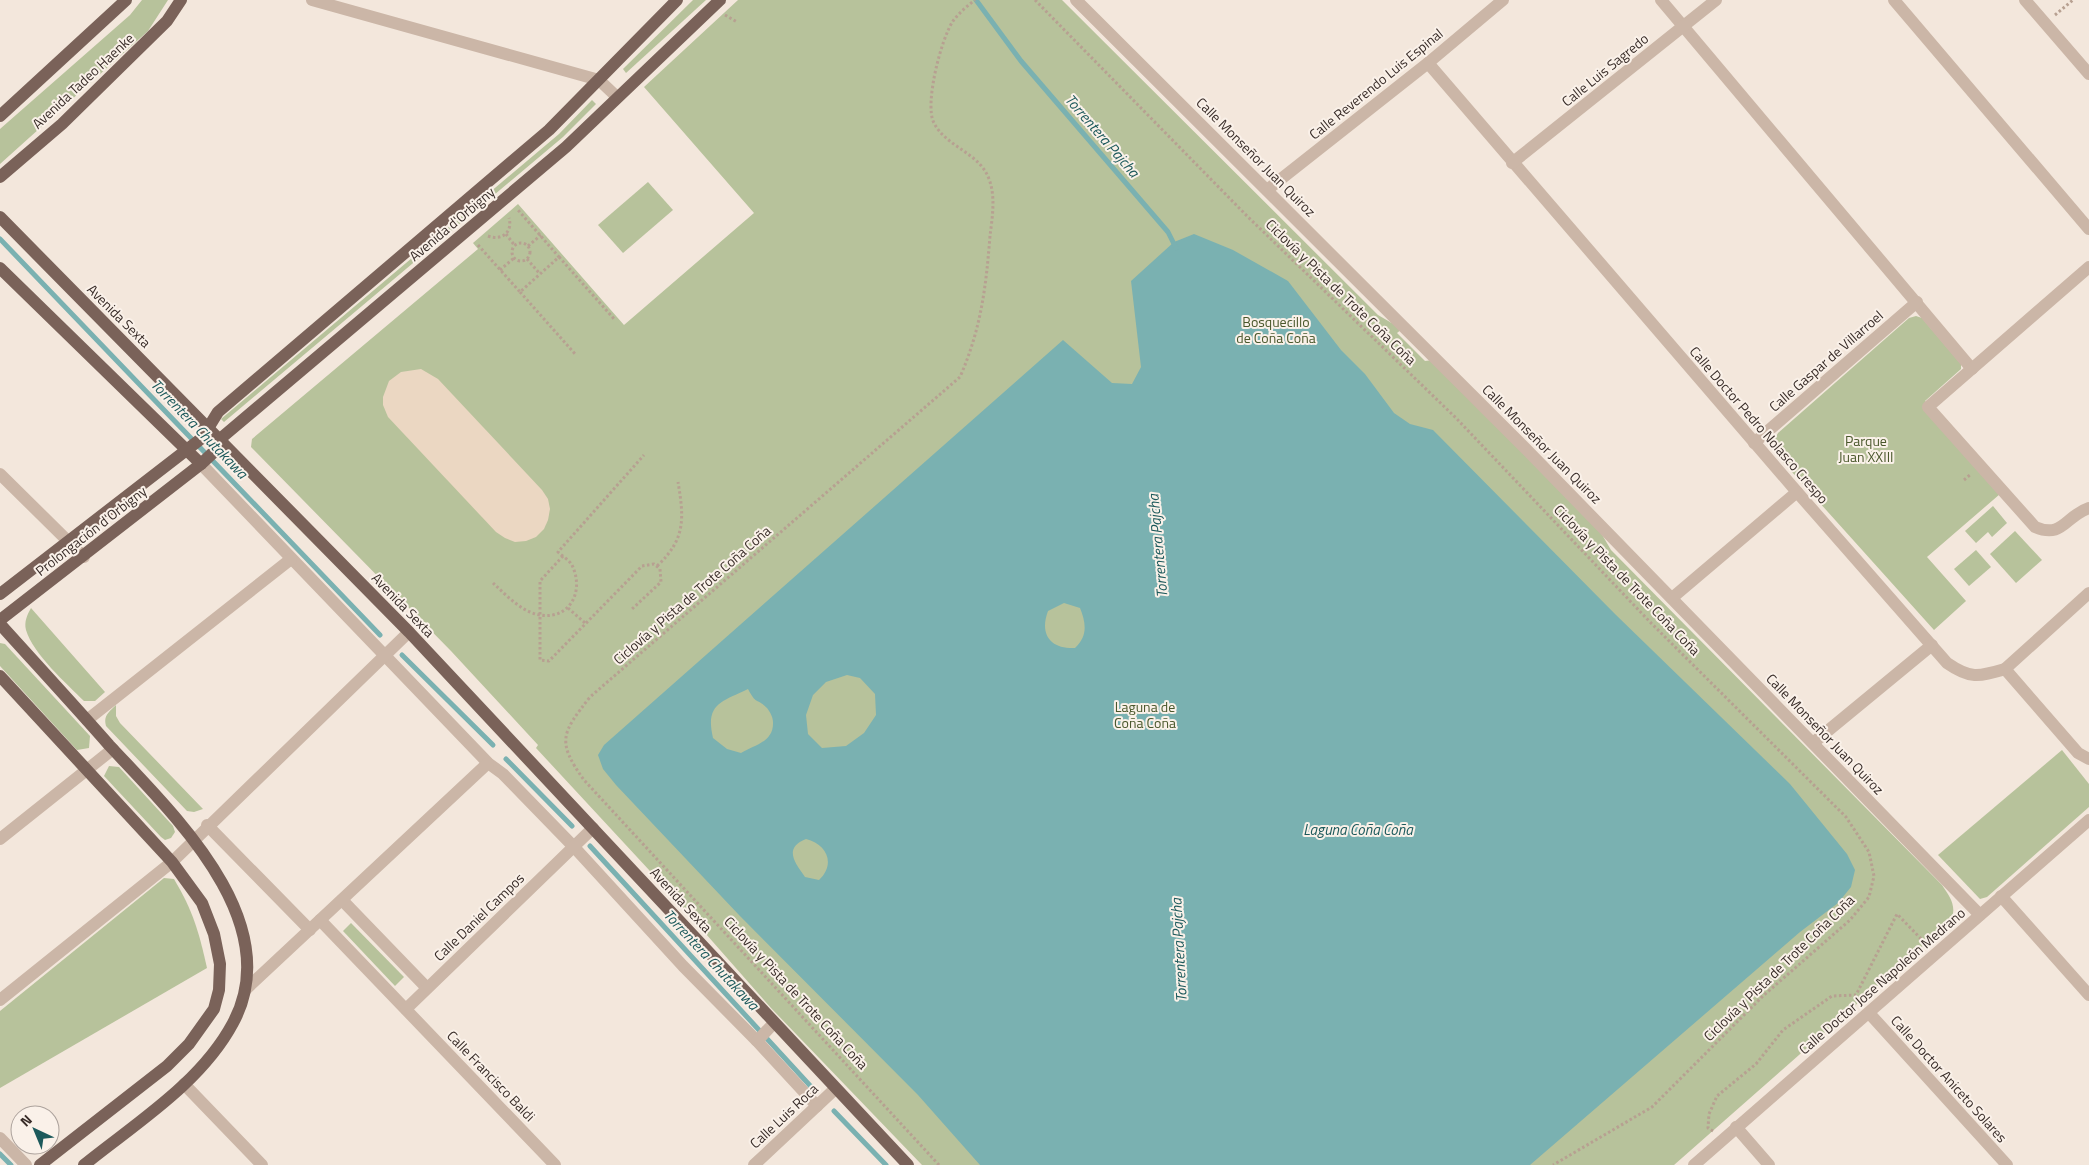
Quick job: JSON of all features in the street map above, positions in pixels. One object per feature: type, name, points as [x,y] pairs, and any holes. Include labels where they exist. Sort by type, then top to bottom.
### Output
[{"type":"main road","name":"Avenida Tadeo Haenke","points":[[0,116],[126,0]]},
{"type":"main road","name":"Avenida Tadeo Haenke","points":[[0,177],[62,124],[168,21],[181,0]]},
{"type":"main road","name":"Avenida d'Orbigny","points":[[187,449],[204,432],[218,412],[548,130],[677,0]]},
{"type":"main road","name":"Avenida d'Orbigny","points":[[201,464],[218,445],[566,148],[720,0]]},
{"type":"main road","name":"Avenida Sexta","points":[[0,216],[204,432],[409,632],[510,742],[583,838],[764,1034],[835,1088],[908,1165]]},
{"type":"main road","name":"Avenida Sexta","points":[[0,268],[201,464]]},
{"type":"main road","name":"Prolongación d'Orbigny","points":[[0,594],[187,449]]},
{"type":"main road","name":"Prolongación d'Orbigny","points":[[0,620],[84,557],[201,464]]},
{"type":"main road","points":[[0,624],[194,839],[229,896],[245,941],[245,990],[234,1022],[211,1055],[184,1084],[84,1165]]},
{"type":"main road","points":[[0,676],[172,862],[202,903],[214,934],[220,964],[219,990],[214,1009],[189,1044],[167,1066],[40,1165]]},
{"type":"street","points":[[312,0],[599,80],[617,97]]},
{"type":"street","name":"Calle Monseñor Juan Quiroz","points":[[1078,0],[1672,598],[1980,915]]},
{"type":"street","name":"Calle Reverendo Luis Espinal","points":[[1267,190],[1428,64],[1503,0]]},
{"type":"street","points":[[1661,0],[1972,369]]},
{"type":"street","name":"Calle Luis Sagredo","points":[[1512,163],[1716,0]]},
{"type":"street","points":[[1894,0],[2089,229]]},
{"type":"street","points":[[2025,0],[2089,74]]},
{"type":"street","name":"Calle Doctor Pedro Nolasco Crespo","points":[[1428,64],[1754,443],[1948,663],[1963,674],[1985,675],[2004,669]]},
{"type":"street","points":[[2089,267],[1928,407],[2035,527],[2045,531],[2055,531],[2080,511],[2089,508]]},
{"type":"street","name":"Calle Gaspar de Villarroel","points":[[1754,443],[1917,302]]},
{"type":"street","name":"Avenida Sexta","points":[[201,464],[291,559],[390,650],[488,763],[583,838],[683,966],[764,1034],[817,1106]]},
{"type":"street","points":[[0,474],[84,557]]},
{"type":"street","points":[[1672,598],[1797,492]]},
{"type":"street","points":[[87,720],[291,559]]},
{"type":"street","points":[[2089,593],[2004,669],[2078,753],[2089,759]]},
{"type":"street","points":[[0,1000],[172,862],[207,825],[409,632]]},
{"type":"street","points":[[1813,743],[1932,645]]},
{"type":"street","points":[[0,839],[113,749]]},
{"type":"street","points":[[245,990],[488,763]]},
{"type":"street","name":"Calle Doctor Jose Napoleón Medrano","points":[[1694,1165],[2089,820]]},
{"type":"street","points":[[207,825],[310,930]]},
{"type":"street","name":"Calle Daniel Campos","points":[[406,1009],[583,838]]},
{"type":"street","points":[[2001,896],[2089,995]]},
{"type":"street","points":[[342,900],[427,988]]},
{"type":"street","name":"Calle Francisco Baldi","points":[[320,920],[555,1165]]},
{"type":"street","name":"Calle Doctor Aniceto Solares","points":[[1869,1013],[2008,1165]]},
{"type":"street","points":[[184,1084],[262,1165]]},
{"type":"street","name":"Calle Luis Roca","points":[[754,1165],[835,1088]]},
{"type":"street","points":[[1736,1128],[1769,1165]]},
{"type":"street","points":[[0,1138],[26,1165]]},
{"type":"path","name":"Ciclovía y Pista de Trote Coña Coña","points":[[939,1165],[584,780],[569,758],[564,736],[573,719],[590,698],[960,376],[970,354],[985,299],[993,209],[990,180],[980,164],[934,124],[930,110],[941,45],[954,21],[975,0]]},
{"type":"path","name":"Ciclovía y Pista de Trote Coña Coña","points":[[1035,0],[1247,216],[1456,418],[1650,622],[1846,817],[1869,852],[1874,876],[1869,897],[1850,920],[1763,996],[1652,1107],[1553,1165]]},
{"type":"path","points":[[2044,23],[2073,0]]},
{"type":"path","points":[[518,210],[615,320]]},
{"type":"path","points":[[488,236],[497,238],[506,234],[510,227],[509,218]]},
{"type":"path","points":[[506,234],[514,246]]},
{"type":"path","points":[[528,246],[541,236]]},
{"type":"path","points":[[523,243],[528,246],[530,254],[521,262],[514,258],[512,250],[514,246],[523,243]]},
{"type":"path","points":[[478,245],[576,355]]},
{"type":"path","points":[[520,292],[560,257]]},
{"type":"path","points":[[500,270],[514,258]]},
{"type":"path","points":[[526,259],[540,274]]},
{"type":"path","points":[[493,583],[529,612],[540,615],[558,613],[568,608],[577,591],[571,564],[558,552],[644,455]]},
{"type":"path","points":[[657,566],[669,555],[681,532],[683,514],[678,482]]},
{"type":"path","points":[[563,556],[540,581],[540,660],[549,661],[642,566],[649,563],[657,566],[662,573],[661,582],[631,610]]},
{"type":"path","points":[[568,608],[585,623]]},
{"type":"path","points":[[1723,1139],[1708,1128],[1710,1114],[1717,1096],[1756,1064],[1782,1030],[1832,996],[1856,995],[1897,914],[1935,954]]},
{"type":"green space","points":[[142,0],[168,0],[148,31],[0,164],[0,129],[130,15]]},
{"type":"green space","points":[[693,0],[706,0],[626,73],[623,69]]},
{"type":"green space","name":"Laguna de Coña Coña","points":[[738,0],[1062,0],[1378,315],[1402,329],[1397,333],[1425,361],[1433,360],[1597,526],[1611,550],[1942,885],[1952,902],[1953,912],[1950,922],[1674,1165],[922,1165],[771,1008],[662,884],[536,748],[538,745],[451,651],[251,447],[252,439],[478,249],[473,243],[518,204],[624,325],[754,213],[644,87]]},
{"type":"green space","points":[[592,100],[596,104],[563,137],[224,422],[221,419],[559,134]]},
{"type":"green space","points":[[648,182],[673,210],[623,253],[598,225]]},
{"type":"green space","name":"Parque Juan XXIII","points":[[1916,316],[1922,318],[1961,364],[1961,369],[1925,401],[2000,494],[1927,557],[1966,601],[1934,630],[1774,452],[1772,444],[1778,433],[1909,318]]},
{"type":"green space","points":[[1993,506],[2007,523],[1992,537],[1988,532],[1976,543],[1965,531]]},
{"type":"green space","points":[[2015,531],[2042,560],[2016,583],[1990,554]]},
{"type":"green space","points":[[1976,550],[1991,567],[1969,586],[1954,569]]},
{"type":"green space","points":[[31,608],[105,692],[95,701],[84,701],[51,668],[36,649],[25,627]]},
{"type":"green space","points":[[0,643],[5,644],[90,736],[89,748],[77,750],[0,666]]},
{"type":"green space","points":[[116,705],[116,716],[120,723],[203,809],[194,812],[187,811],[106,726],[106,717]]},
{"type":"green space","points":[[2062,750],[2089,784],[2089,807],[1987,897],[1980,899],[1938,855]]},
{"type":"green space","points":[[109,766],[119,767],[173,826],[175,832],[171,838],[165,840],[161,837],[104,776]]},
{"type":"green space","points":[[164,878],[174,879],[186,901],[198,932],[207,968],[0,1088],[0,1011]]},
{"type":"green space","points":[[351,923],[404,977],[395,986],[343,931]]},
{"type":"shaded area","points":[[421,369],[438,379],[542,490],[548,499],[550,509],[544,529],[536,537],[526,541],[515,542],[496,532],[388,417],[383,405],[383,397],[389,381],[401,372]]},
{"type":"water","name":"Laguna Coña Coña","points":[[1194,234],[1233,250],[1288,281],[1341,350],[1365,374],[1394,413],[1410,424],[1433,430],[1615,614],[1790,784],[1847,854],[1855,870],[1851,887],[1838,903],[1800,932],[1530,1165],[980,1165],[918,1095],[739,915],[603,769],[598,755],[604,745],[1063,340],[1112,383],[1132,384],[1141,367],[1131,281],[1174,242]],"holes":[[[1064,603],[1080,608],[1085,629],[1082,639],[1075,648],[1059,646],[1049,639],[1045,627],[1048,611]],[[847,675],[860,678],[875,694],[876,715],[864,733],[846,746],[822,748],[808,734],[806,715],[813,695],[826,682]],[[748,689],[755,700],[767,708],[771,715],[772,729],[767,738],[741,753],[727,749],[713,738],[711,718],[713,711],[723,701]],[[806,839],[819,845],[827,855],[827,868],[819,880],[805,877],[795,861],[793,851],[799,843]]]},
{"type":"waterway","name":"Torrentera Pajcha","points":[[976,0],[1021,61],[1168,232],[1176,248]]},
{"type":"waterway","name":"Torrentera Chutakawa","points":[[0,239],[380,635]]},
{"type":"waterway","name":"Torrentera Chutakawa","points":[[402,655],[493,745]]},
{"type":"waterway","name":"Torrentera Chutakawa","points":[[506,759],[572,826]]},
{"type":"waterway","name":"Torrentera Chutakawa","points":[[590,846],[815,1091]]},
{"type":"waterway","name":"Torrentera Chutakawa","points":[[834,1111],[886,1165]]},
{"type":"waterway","points":[[0,1154],[11,1165]]},
{"type":"park label","name":"Bosquecillo de Coña Coña","points":[[1276,330]]}]
